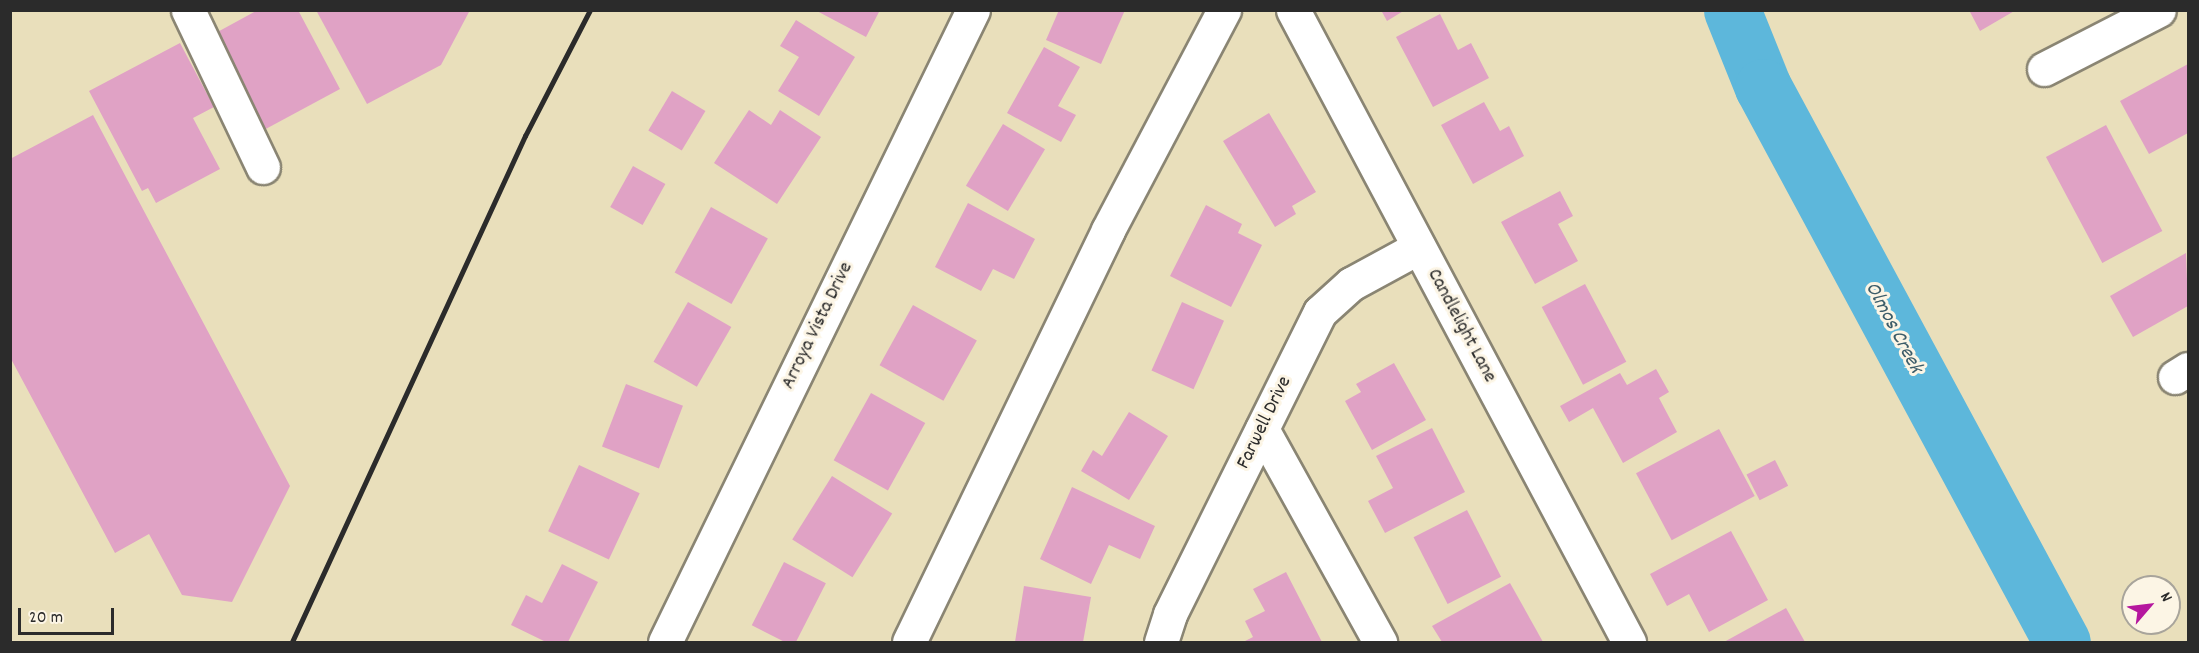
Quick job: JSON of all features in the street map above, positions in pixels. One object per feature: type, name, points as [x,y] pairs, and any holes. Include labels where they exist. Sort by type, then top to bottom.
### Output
[{"type":"street","points":[[188,10],[263,167]]},
{"type":"street","name":"Arroya Vista Drive","points":[[665,642],[973,10]]},
{"type":"street","points":[[909,642],[1108,230],[1224,10]]},
{"type":"street","name":"Candlelight Lane","points":[[1293,10],[1629,642]]},
{"type":"street","points":[[2044,69],[2159,10]]},
{"type":"street","name":"Farwell Drive","points":[[1161,642],[1170,614],[1320,312],[1351,284],[1419,247]]},
{"type":"street","points":[[1262,429],[1380,642]]},
{"type":"building","points":[[258,10],[298,10],[340,89],[262,131],[212,35]]},
{"type":"building","points":[[316,10],[470,10],[441,65],[367,104]]},
{"type":"building","points":[[815,10],[880,10],[866,37]]},
{"type":"building","points":[[1059,10],[1125,10],[1101,64],[1046,40]]},
{"type":"building","points":[[1381,10],[1405,10],[1387,21]]},
{"type":"building","points":[[1969,10],[2016,10],[1980,31]]},
{"type":"building","points":[[1440,14],[1458,50],[1471,43],[1489,78],[1433,107],[1396,37]]},
{"type":"building","points":[[796,20],[855,57],[819,116],[778,91],[799,57],[780,46]]},
{"type":"building","points":[[180,43],[214,107],[193,118],[220,169],[156,203],[148,188],[142,191],[89,91]]},
{"type":"building","points":[[1044,47],[1080,67],[1058,106],[1076,115],[1061,142],[1007,113]]},
{"type":"building","points":[[2188,64],[2188,133],[2149,154],[2120,101]]},
{"type":"building","points":[[672,91],[705,111],[682,151],[648,130]]},
{"type":"building","points":[[1484,102],[1500,131],[1509,126],[1524,156],[1473,184],[1441,125]]},
{"type":"building","points":[[749,110],[771,125],[780,110],[821,137],[777,204],[714,163]]},
{"type":"building","points":[[1269,113],[1316,192],[1292,206],[1296,214],[1275,227],[1223,141]]},
{"type":"building","points":[[93,115],[290,486],[232,602],[182,595],[149,534],[115,553],[10,357],[10,159]]},
{"type":"building","points":[[1003,124],[1045,149],[1008,211],[966,186]]},
{"type":"building","points":[[2106,125],[2162,231],[2102,263],[2046,157]]},
{"type":"building","points":[[633,166],[665,184],[643,225],[610,207]]},
{"type":"building","points":[[1560,191],[1573,216],[1558,224],[1578,261],[1535,284],[1501,222]]},
{"type":"building","points":[[968,203],[1035,239],[1014,279],[993,269],[981,291],[935,267]]},
{"type":"building","points":[[1206,205],[1242,224],[1238,233],[1262,245],[1231,307],[1170,276]]},
{"type":"building","points":[[711,207],[768,239],[731,304],[675,273]]},
{"type":"building","points":[[2186,253],[2188,306],[2133,337],[2110,296]]},
{"type":"building","points":[[1585,284],[1626,362],[1583,385],[1542,307]]},
{"type":"building","points":[[688,302],[731,327],[697,387],[654,362]]},
{"type":"building","points":[[1182,302],[1224,321],[1194,389],[1151,371]]},
{"type":"building","points":[[913,305],[977,340],[943,401],[880,365]]},
{"type":"building","points":[[1394,363],[1426,420],[1372,450],[1345,401],[1361,392],[1356,384]]},
{"type":"building","points":[[1656,369],[1669,392],[1659,398],[1677,432],[1623,463],[1593,408],[1569,422],[1560,406],[1620,373],[1627,385]]},
{"type":"building","points":[[626,384],[683,406],[659,468],[602,447]]},
{"type":"building","points":[[871,393],[925,423],[888,490],[834,460]]},
{"type":"building","points":[[1129,412],[1168,436],[1129,500],[1081,471],[1093,450],[1102,456]]},
{"type":"building","points":[[1432,428],[1465,492],[1385,533],[1368,501],[1393,488],[1376,456]]},
{"type":"building","points":[[1719,429],[1755,496],[1672,540],[1636,473]]},
{"type":"building","points":[[1775,460],[1788,486],[1760,500],[1746,475]]},
{"type":"building","points":[[579,465],[640,493],[609,559],[548,531]]},
{"type":"building","points":[[832,476],[892,514],[852,577],[792,540]]},
{"type":"building","points":[[1072,487],[1155,526],[1140,559],[1109,545],[1091,584],[1040,559]]},
{"type":"building","points":[[1467,510],[1501,577],[1448,604],[1414,537]]},
{"type":"building","points":[[1731,531],[1768,600],[1709,632],[1689,594],[1667,606],[1650,574]]},
{"type":"building","points":[[784,562],[826,583],[796,642],[785,642],[752,625]]},
{"type":"building","points":[[562,564],[598,582],[568,642],[546,642],[511,625],[526,595],[542,603]]},
{"type":"building","points":[[1286,572],[1322,642],[1243,642],[1253,637],[1245,621],[1265,611],[1253,589]]},
{"type":"building","points":[[1510,583],[1543,642],[1442,642],[1432,626]]},
{"type":"building","points":[[1024,586],[1091,597],[1083,642],[1015,642]]},
{"type":"building","points":[[1786,608],[1805,642],[1724,642]]},
{"type":"waterway","name":"Olmos Creek","points":[[1732,10],[1763,87],[2062,642]]},
{"type":"railway","points":[[292,642],[525,136],[590,10]]}]
